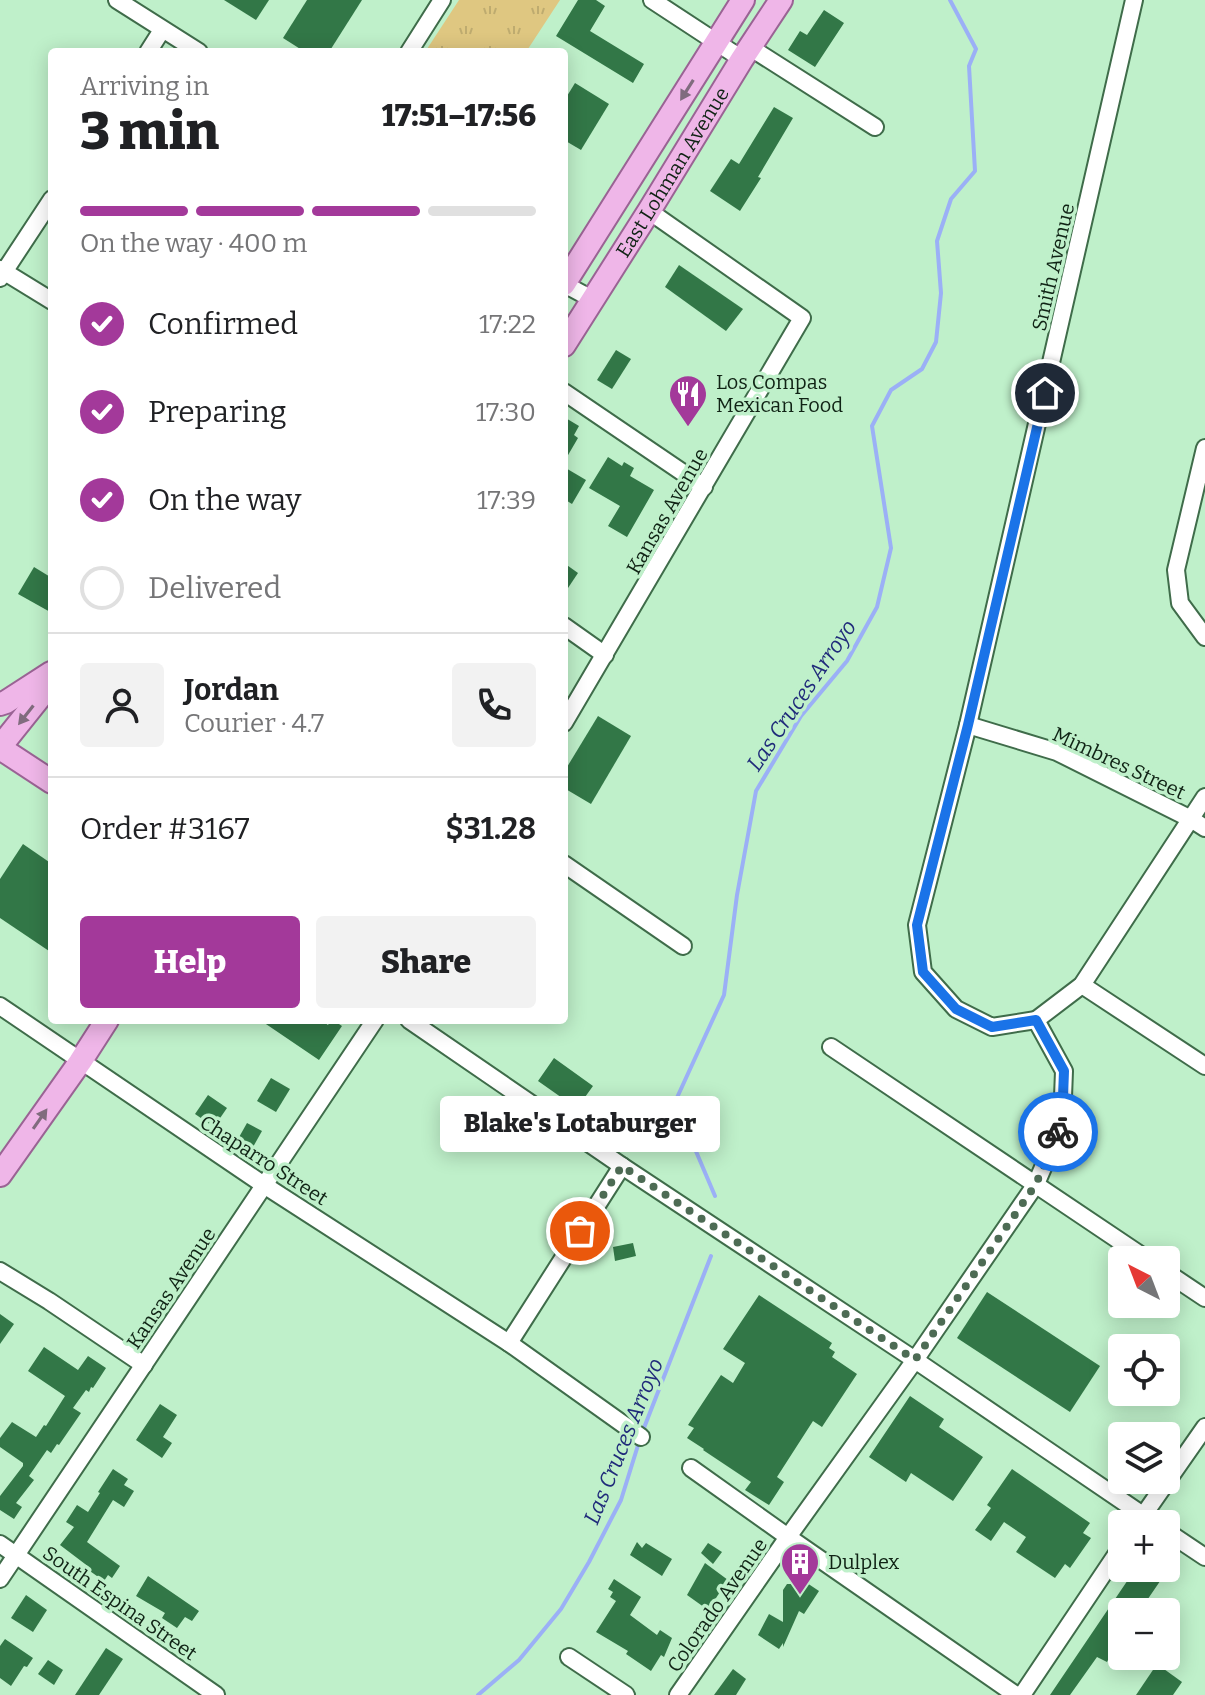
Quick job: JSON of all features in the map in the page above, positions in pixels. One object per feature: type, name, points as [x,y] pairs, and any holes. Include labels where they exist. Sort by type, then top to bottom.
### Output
[{"type":"main road","name":"East Lohman Avenue","points":[[568,278],[743,0]]},
{"type":"main road","name":"East Lohman Avenue","points":[[568,338],[781,0]]},
{"type":"main road","points":[[0,704],[48,675]]},
{"type":"main road","points":[[48,687],[0,748],[48,779]]},
{"type":"main road","points":[[0,1175],[104,1024]]},
{"type":"street","points":[[117,0],[192,48]]},
{"type":"street","points":[[412,48],[442,0]]},
{"type":"street","points":[[652,0],[718,42],[746,54],[875,127]]},
{"type":"street","name":"Smith Avenue","points":[[1036,1020],[992,1027],[956,1009],[923,972],[917,925],[968,725],[1134,0]]},
{"type":"street","points":[[151,48],[162,30]]},
{"type":"street","points":[[48,205],[2,273],[48,299]]},
{"type":"street","name":"Kansas Avenue","points":[[568,716],[802,318],[649,211]]},
{"type":"street","points":[[568,286],[592,299]]},
{"type":"street","points":[[568,395],[704,487]]},
{"type":"street","points":[[1205,448],[1176,570],[1180,603],[1205,637]]},
{"type":"street","points":[[568,629],[605,655]]},
{"type":"street","name":"Mimbres Street","points":[[968,725],[1057,752],[1198,823]]},
{"type":"street","points":[[1036,1020],[1082,985],[1198,823],[1205,797]]},
{"type":"street","points":[[568,867],[683,946]]},
{"type":"street","points":[[1082,985],[1205,1066]]},
{"type":"street","name":"Chaparro Street","points":[[0,1006],[264,1185],[509,1343],[641,1437]]},
{"type":"street","name":"Colorado Avenue","points":[[678,1695],[1036,1184],[1062,1123],[1064,1071],[1036,1020]]},
{"type":"street","name":"Kansas Avenue","points":[[0,1579],[372,1024]]},
{"type":"street","points":[[415,1024],[915,1360],[1129,1510]]},
{"type":"street","points":[[831,1047],[1127,1246]]},
{"type":"street","points":[[509,1343],[622,1166]]},
{"type":"street","points":[[0,1271],[144,1365]]},
{"type":"street","points":[[1180,1281],[1205,1298]]},
{"type":"street","points":[[1152,1510],[1205,1427]]},
{"type":"street","points":[[691,1468],[1016,1695]]},
{"type":"street","points":[[1180,1540],[1205,1557]]},
{"type":"street","name":"South Espina Street","points":[[0,1544],[216,1695]]},
{"type":"street","points":[[1022,1695],[1108,1567]]},
{"type":"street","points":[[569,1657],[626,1695]]},
{"type":"green space","points":[[459,0],[560,0],[529,48],[428,48]]},
{"type":"building","points":[[224,0],[269,0],[256,20]]},
{"type":"building","points":[[307,0],[362,0],[332,48],[299,48],[283,38]]},
{"type":"building","points":[[578,0],[596,0],[605,6],[590,31],[644,64],[633,83],[556,36]]},
{"type":"building","points":[[824,10],[844,23],[815,67],[788,50],[800,31],[807,35]]},
{"type":"building","points":[[575,83],[609,104],[581,150],[568,142],[568,94]]},
{"type":"building","points":[[774,107],[793,118],[740,211],[710,191],[731,159],[739,164]]},
{"type":"building","points":[[679,265],[743,309],[726,331],[665,287]]},
{"type":"building","points":[[616,350],[631,359],[612,389],[597,380]]},
{"type":"building","points":[[568,419],[579,426],[574,435],[578,438],[568,455]]},
{"type":"building","points":[[608,457],[622,466],[624,462],[634,468],[630,476],[654,490],[627,537],[608,526],[620,506],[589,488]]},
{"type":"building","points":[[568,469],[586,480],[572,504],[568,502]]},
{"type":"building","points":[[568,566],[578,573],[568,588]]},
{"type":"building","points":[[34,567],[48,576],[48,611],[18,594]]},
{"type":"building","points":[[598,716],[631,736],[591,804],[568,790],[568,765]]},
{"type":"building","points":[[23,844],[48,861],[48,950],[0,918],[0,879]]},
{"type":"building","points":[[266,1024],[342,1026],[319,1060]]},
{"type":"building","points":[[554,1058],[593,1086],[580,1104],[568,1096],[565,1100],[538,1081]]},
{"type":"building","points":[[271,1078],[290,1089],[276,1112],[257,1101]]},
{"type":"building","points":[[208,1095],[227,1108],[214,1127],[195,1114]]},
{"type":"building","points":[[247,1123],[262,1131],[253,1147],[238,1139]]},
{"type":"building","points":[[633,1243],[636,1256],[615,1261],[613,1247]]},
{"type":"building","points":[[987,1292],[1100,1366],[1070,1412],[957,1338]]},
{"type":"building","points":[[759,1295],[832,1343],[829,1348],[835,1352],[832,1357],[857,1374],[822,1427],[813,1421],[777,1477],[784,1482],[769,1505],[745,1490],[751,1482],[687,1438],[694,1428],[688,1425],[721,1375],[733,1383],[745,1363],[723,1349]]},
{"type":"building","points":[[0,1314],[14,1324],[0,1344]]},
{"type":"building","points":[[44,1347],[78,1370],[88,1356],[106,1368],[93,1388],[89,1392],[86,1390],[73,1408],[81,1413],[59,1445],[51,1453],[47,1450],[29,1476],[34,1480],[16,1503],[22,1507],[14,1519],[0,1510],[0,1496],[23,1463],[0,1447],[0,1438],[12,1422],[36,1437],[65,1396],[28,1371]]},
{"type":"building","points":[[910,1396],[944,1419],[939,1427],[983,1457],[953,1501],[911,1473],[906,1482],[869,1457]]},
{"type":"building","points":[[160,1404],[177,1415],[163,1437],[172,1443],[162,1458],[136,1440]]},
{"type":"building","points":[[113,1469],[128,1479],[124,1485],[134,1491],[124,1507],[113,1500],[87,1542],[120,1566],[112,1578],[108,1575],[104,1581],[60,1545],[74,1527],[66,1522],[77,1505],[88,1512]]},
{"type":"building","points":[[1012,1469],[1090,1523],[1083,1533],[1091,1538],[1070,1568],[1065,1564],[1055,1578],[1016,1552],[1026,1537],[1004,1522],[991,1541],[975,1530],[991,1508],[987,1505]]},
{"type":"building","points":[[637,1542],[642,1548],[646,1543],[672,1559],[662,1576],[630,1555]]},
{"type":"building","points":[[708,1543],[722,1552],[713,1564],[701,1553]]},
{"type":"building","points":[[705,1563],[728,1580],[708,1610],[687,1595]]},
{"type":"building","points":[[795,1575],[819,1591],[804,1614],[799,1611],[783,1647],[783,1643],[779,1649],[758,1635],[769,1614],[783,1622],[783,1590],[791,1584]]},
{"type":"building","points":[[148,1576],[199,1611],[192,1621],[185,1617],[177,1628],[162,1618],[165,1613],[136,1596]]},
{"type":"building","points":[[614,1579],[641,1597],[630,1615],[657,1635],[660,1630],[672,1638],[664,1657],[661,1655],[651,1671],[626,1654],[628,1651],[596,1632],[616,1601],[610,1597],[613,1592],[608,1589]]},
{"type":"building","points":[[1127,1582],[1159,1582],[1149,1598],[1116,1598]]},
{"type":"building","points":[[26,1595],[47,1610],[33,1632],[11,1618]]},
{"type":"building","points":[[1108,1609],[1107,1662],[1097,1657],[1070,1695],[1050,1695]]},
{"type":"building","points":[[5,1639],[33,1658],[11,1686],[0,1678],[0,1646]]},
{"type":"building","points":[[106,1648],[123,1659],[99,1695],[75,1695]]},
{"type":"building","points":[[48,1660],[63,1670],[54,1685],[38,1674]]},
{"type":"building","points":[[733,1669],[746,1679],[736,1695],[714,1695]]},
{"type":"building","points":[[1153,1670],[1165,1670],[1182,1682],[1173,1695],[1136,1695]]},
{"type":"waterway","name":"Las Cruces Arroyo","points":[[715,1196],[675,1102],[724,995],[737,895],[756,791],[801,716],[847,661],[877,607],[891,548],[872,426],[891,390],[922,369],[936,342],[941,293],[937,241],[951,199],[975,171],[969,66],[976,49],[950,0]]},
{"type":"waterway","name":"Las Cruces Arroyo","points":[[642,1433],[711,1256]]},
{"type":"waterway","name":"Las Cruces Arroyo","points":[[478,1695],[519,1660],[561,1609],[621,1500],[639,1442]]},
{"type":"way so far","points":[[580,1231],[622,1166],[915,1360],[1036,1184],[1058,1132]]},
{"type":"place","name":"Los Compas Mexican Food","points":[[688,428]]},
{"type":"place","name":"Blake's Lotaburger","points":[[580,1231]]},
{"type":"place","name":"Dulplex","points":[[800,1596]]},
{"type":"route","points":[[1045,393],[968,725],[917,925],[923,972],[956,1009],[992,1027],[1036,1020],[1064,1071],[1062,1123],[1058,1132]]}]
